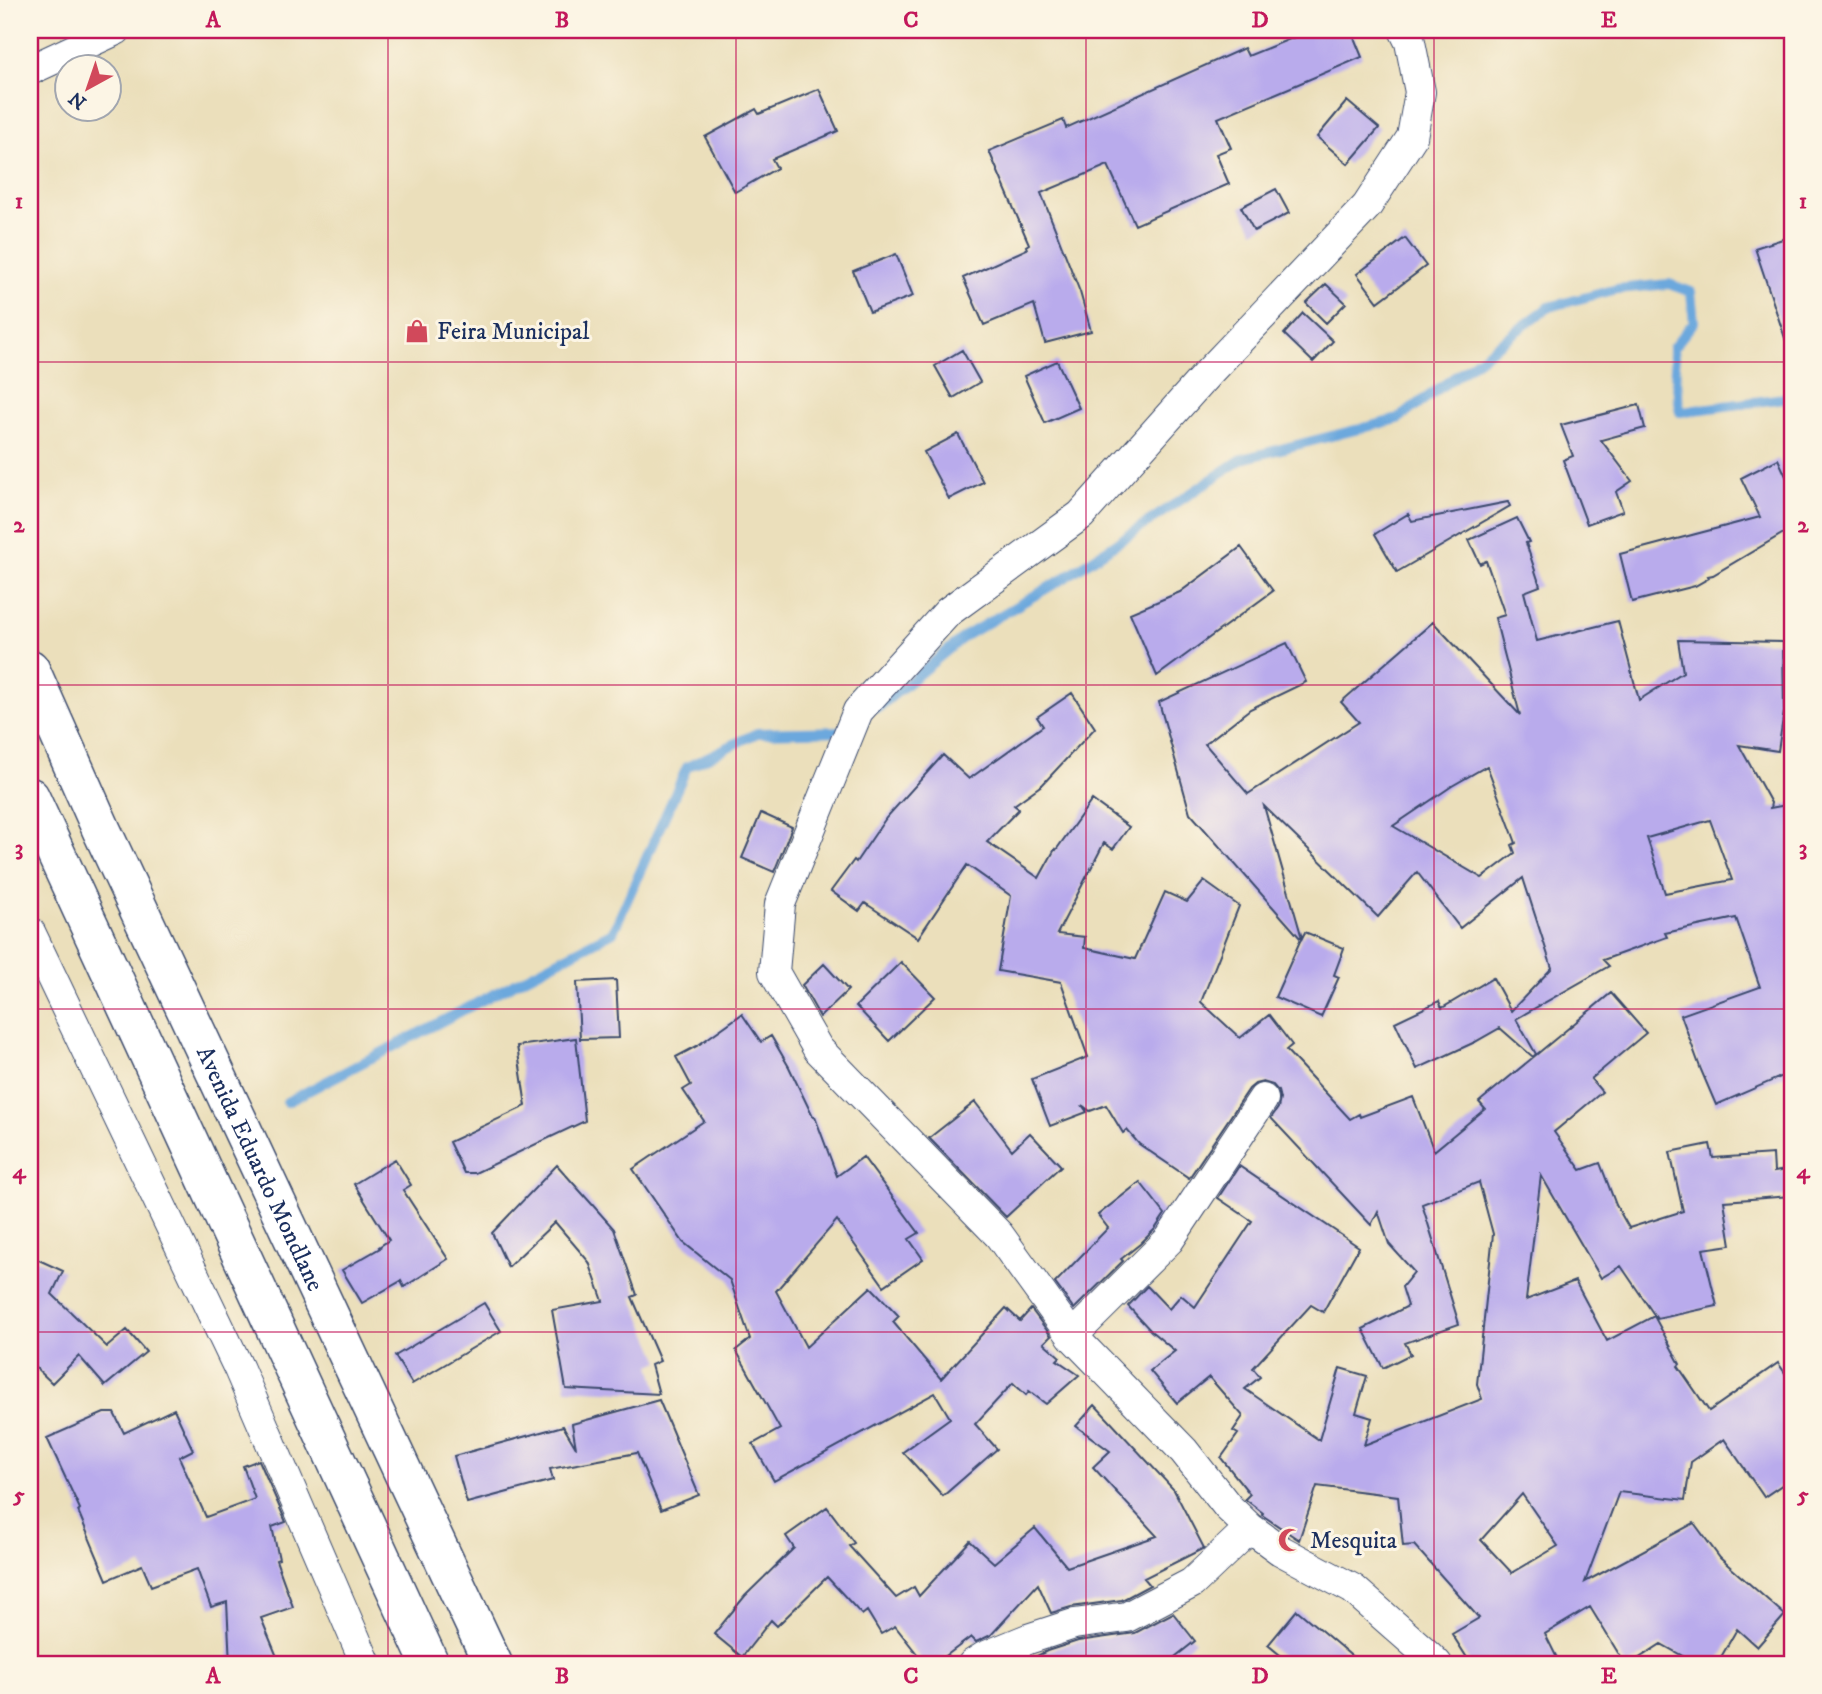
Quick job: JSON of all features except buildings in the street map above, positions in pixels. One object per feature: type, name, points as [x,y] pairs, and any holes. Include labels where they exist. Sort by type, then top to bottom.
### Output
[{"type":"main road","name":"Avenida Eduardo Mondlane","points":[[30,669],[102,831],[493,1664]]},
{"type":"main road","points":[[30,797],[430,1664]]},
{"type":"street","points":[[30,70],[116,30]]},
{"type":"street","points":[[1404,30],[1410,42],[1420,92],[1412,137],[1367,206],[1207,374],[1081,515],[948,612],[858,711],[780,904],[774,972],[818,1049],[999,1235],[1072,1336],[1184,1451],[1228,1507],[1250,1528],[1280,1550],[1353,1589],[1437,1664]]},
{"type":"street","points":[[30,932],[239,1369],[366,1664]]},
{"type":"street","points":[[1072,1336],[1169,1240],[1263,1099]]},
{"type":"street","points":[[973,1664],[1006,1648],[1074,1624],[1127,1617],[1192,1583],[1250,1528]]},
{"type":"waterway","points":[[878,708],[965,636],[1063,579],[1242,459],[1398,419],[1549,307],[1617,289],[1669,284],[1691,292],[1694,322],[1673,348],[1680,412],[1792,397]]},
{"type":"waterway","points":[[287,1102],[613,932],[687,767],[757,733],[846,731]]},
{"type":"place","name":"Feira Municipal","points":[[417,331]]},
{"type":"place","name":"Mesquita","points":[[1290,1540]]}]
